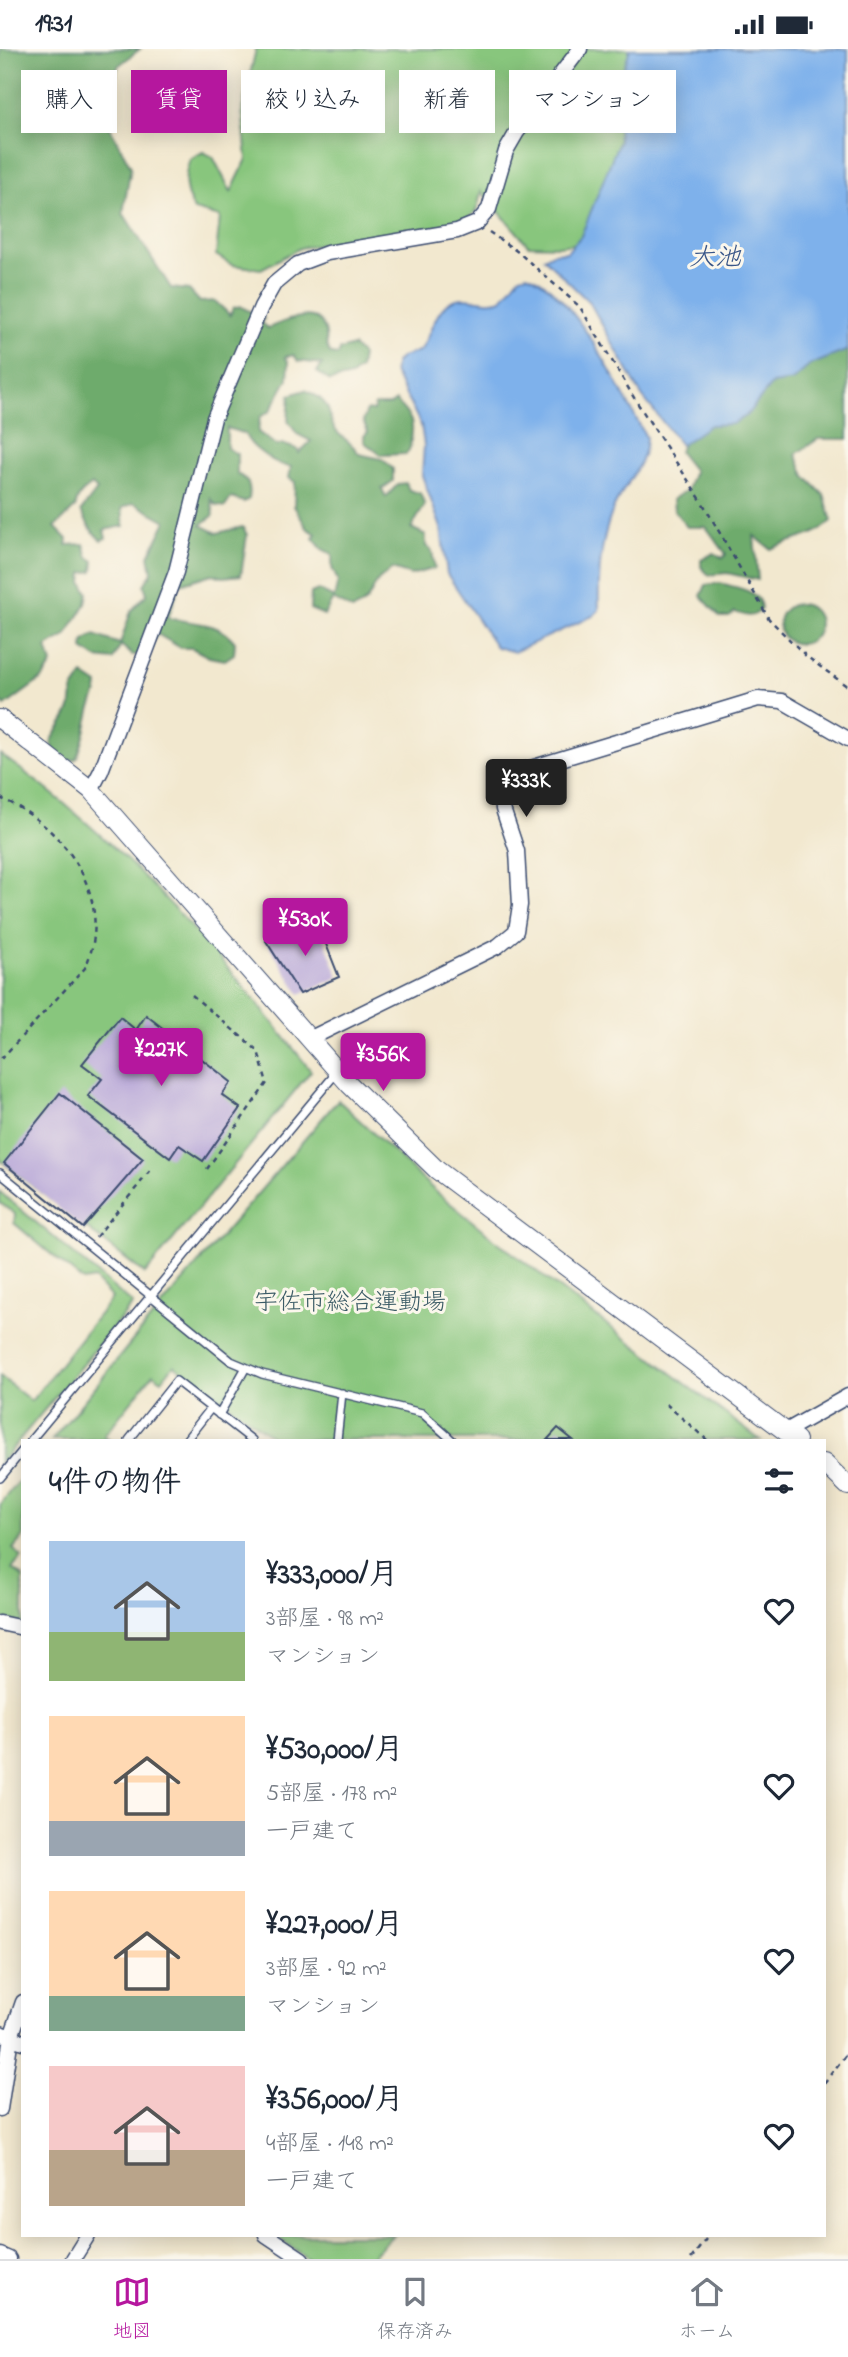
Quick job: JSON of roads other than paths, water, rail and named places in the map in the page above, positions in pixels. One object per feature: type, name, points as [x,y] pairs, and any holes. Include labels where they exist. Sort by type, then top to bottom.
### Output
[{"type":"street","points":[[91,790],[101,771],[176,572],[214,418],[261,307],[274,284],[298,264],[320,255],[457,231],[477,223],[489,209],[506,151],[517,132],[580,49]]},
{"type":"street","points":[[309,1039],[498,946],[513,935],[519,922],[520,873],[502,797],[506,784],[521,772],[758,699],[782,701],[848,739]]},
{"type":"street","points":[[0,719],[91,790],[337,1071],[383,1120],[447,1178],[792,1435],[848,1396]]},
{"type":"street","points":[[826,1465],[848,1486]]},
{"type":"street","points":[[0,1623],[21,1627]]},
{"type":"street","points":[[0,2109],[11,2037],[21,2008]]},
{"type":"street","points":[[73,2259],[87,2237]]},
{"type":"street","points":[[269,2237],[302,2259]]},
{"type":"street","points":[[0,2255],[9,2259]]},
{"type":"lane","points":[[32,1439],[337,1071]]},
{"type":"lane","points":[[0,1173],[151,1298],[225,1357],[245,1369],[422,1413],[451,1439]]},
{"type":"lane","points":[[219,1415],[245,1369]]},
{"type":"lane","points":[[130,1439],[176,1381],[246,1439]]},
{"type":"lane","points":[[337,1439],[342,1393]]},
{"type":"lane","points":[[187,1439],[211,1408]]},
{"type":"lane","points":[[0,1478],[21,1452]]},
{"type":"water","name":"大池","points":[[630,49],[848,49],[848,350],[810,365],[792,381],[772,384],[746,416],[732,424],[710,425],[681,445],[642,396],[590,303],[544,258],[553,253],[567,252],[581,236],[619,141],[619,133],[676,133],[676,70],[623,70]]},
{"type":"water","points":[[527,274],[545,284],[579,321],[646,437],[642,458],[616,502],[608,524],[601,560],[599,610],[593,616],[514,652],[496,647],[447,574],[441,528],[422,475],[424,445],[421,425],[394,372],[400,359],[421,350],[436,317],[447,304],[464,298],[487,301],[502,299],[520,276]]},
{"type":"park label","name":"宇佐市総合運動場","points":[[350,1301]]}]
